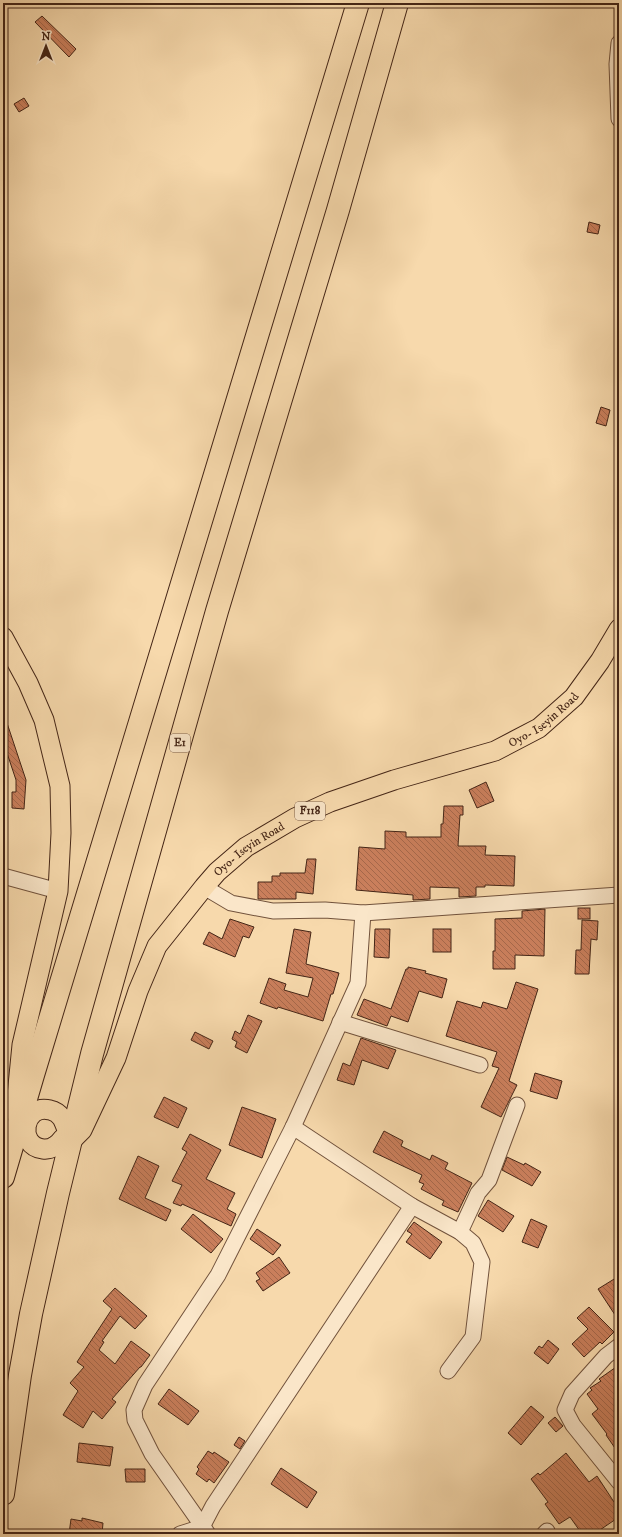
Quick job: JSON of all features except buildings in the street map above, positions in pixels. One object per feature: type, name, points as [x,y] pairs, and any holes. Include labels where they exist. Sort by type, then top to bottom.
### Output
[{"type":"highway","points":[[3,1177],[28,1117],[33,1075],[358,3]]},
{"type":"highway","name":"E1","points":[[3,1494],[20,1375],[31,1314],[71,1123],[92,1054],[217,611],[338,210],[397,3]]},
{"type":"main road","name":"Oyo- Iseyin Road","points":[[71,1123],[116,1058],[138,991],[157,946],[217,872],[246,847],[295,818],[330,802],[394,780],[495,751],[539,728],[574,697],[600,661],[619,629]]},
{"type":"main road","points":[[3,637],[28,683],[44,720],[60,786],[61,832],[58,892],[22,1045],[19,1070],[28,1117],[30,1142],[42,1149],[71,1123],[46,1109],[28,1117]]},
{"type":"street","points":[[619,43],[617,64],[619,119]]},
{"type":"street","points":[[3,876],[58,892]]},
{"type":"street","points":[[204,887],[231,903],[273,910],[325,910],[363,913],[619,895]]},
{"type":"street","points":[[205,1531],[152,1454],[135,1420],[134,1410],[145,1385],[218,1275],[293,1127],[358,983],[363,913]]},
{"type":"street","points":[[340,1022],[480,1065]]},
{"type":"street","points":[[460,1232],[478,1193],[489,1180],[517,1105]]},
{"type":"street","points":[[293,1127],[412,1206],[460,1232],[473,1243],[482,1262],[473,1337],[448,1371]]},
{"type":"street","points":[[205,1531],[217,1499],[412,1206]]},
{"type":"street","points":[[619,1346],[606,1356],[572,1394],[565,1410],[573,1425],[619,1482]]},
{"type":"street","points":[[180,1534],[205,1531]]}]
